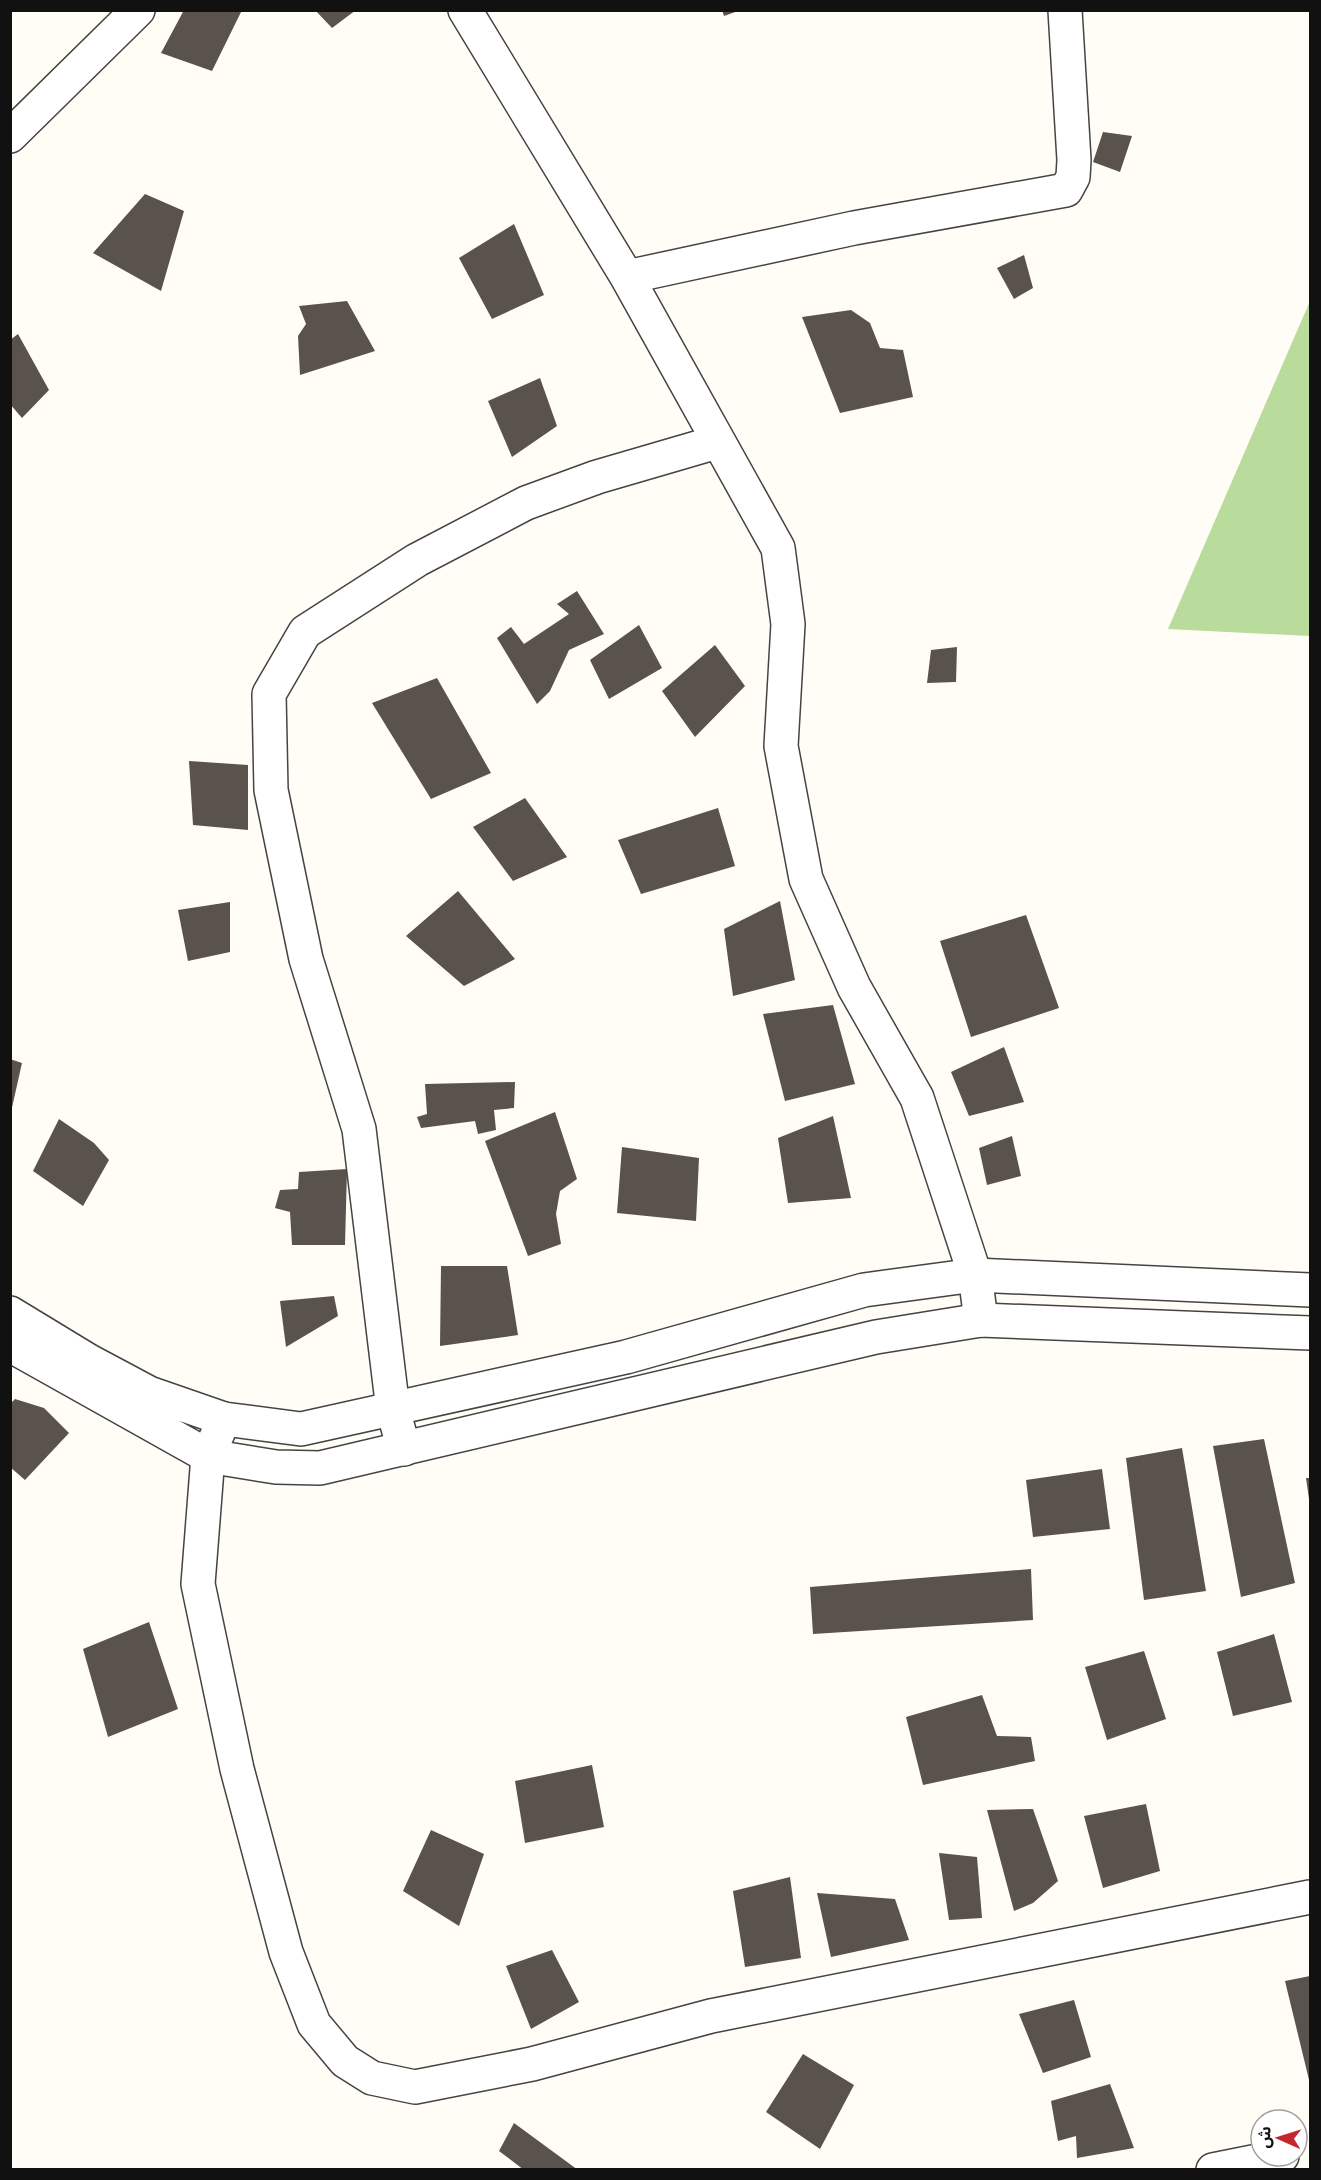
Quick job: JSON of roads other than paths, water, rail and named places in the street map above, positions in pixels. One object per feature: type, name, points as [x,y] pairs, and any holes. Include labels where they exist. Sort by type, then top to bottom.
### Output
[{"type":"street","points":[[10,136],[138,10]]},
{"type":"street","points":[[465,10],[627,277],[778,548],[788,624],[781,746],[806,879],[855,987],[917,1098],[975,1275],[981,1320]]},
{"type":"street","points":[[627,277],[854,228],[1066,190],[1073,177],[1074,160],[1065,10]]},
{"type":"street","points":[[404,1449],[393,1410],[359,1129],[306,959],[271,790],[269,694],[305,632],[417,561],[526,503],[597,477],[717,442]]},
{"type":"street","points":[[10,1312],[149,1393],[224,1419],[301,1429],[626,1357],[864,1290],[975,1275],[1311,1290]]},
{"type":"street","points":[[10,1345],[208,1456],[276,1467],[320,1468],[876,1337],[981,1320],[1311,1333]]},
{"type":"street","points":[[224,1419],[208,1456],[198,1584],[240,1781],[286,1952],[314,2024],[345,2061],[372,2078],[415,2087],[532,2064],[711,2016],[1311,1897]]},
{"type":"street","points":[[1213,2169],[1249,2162]]}]
